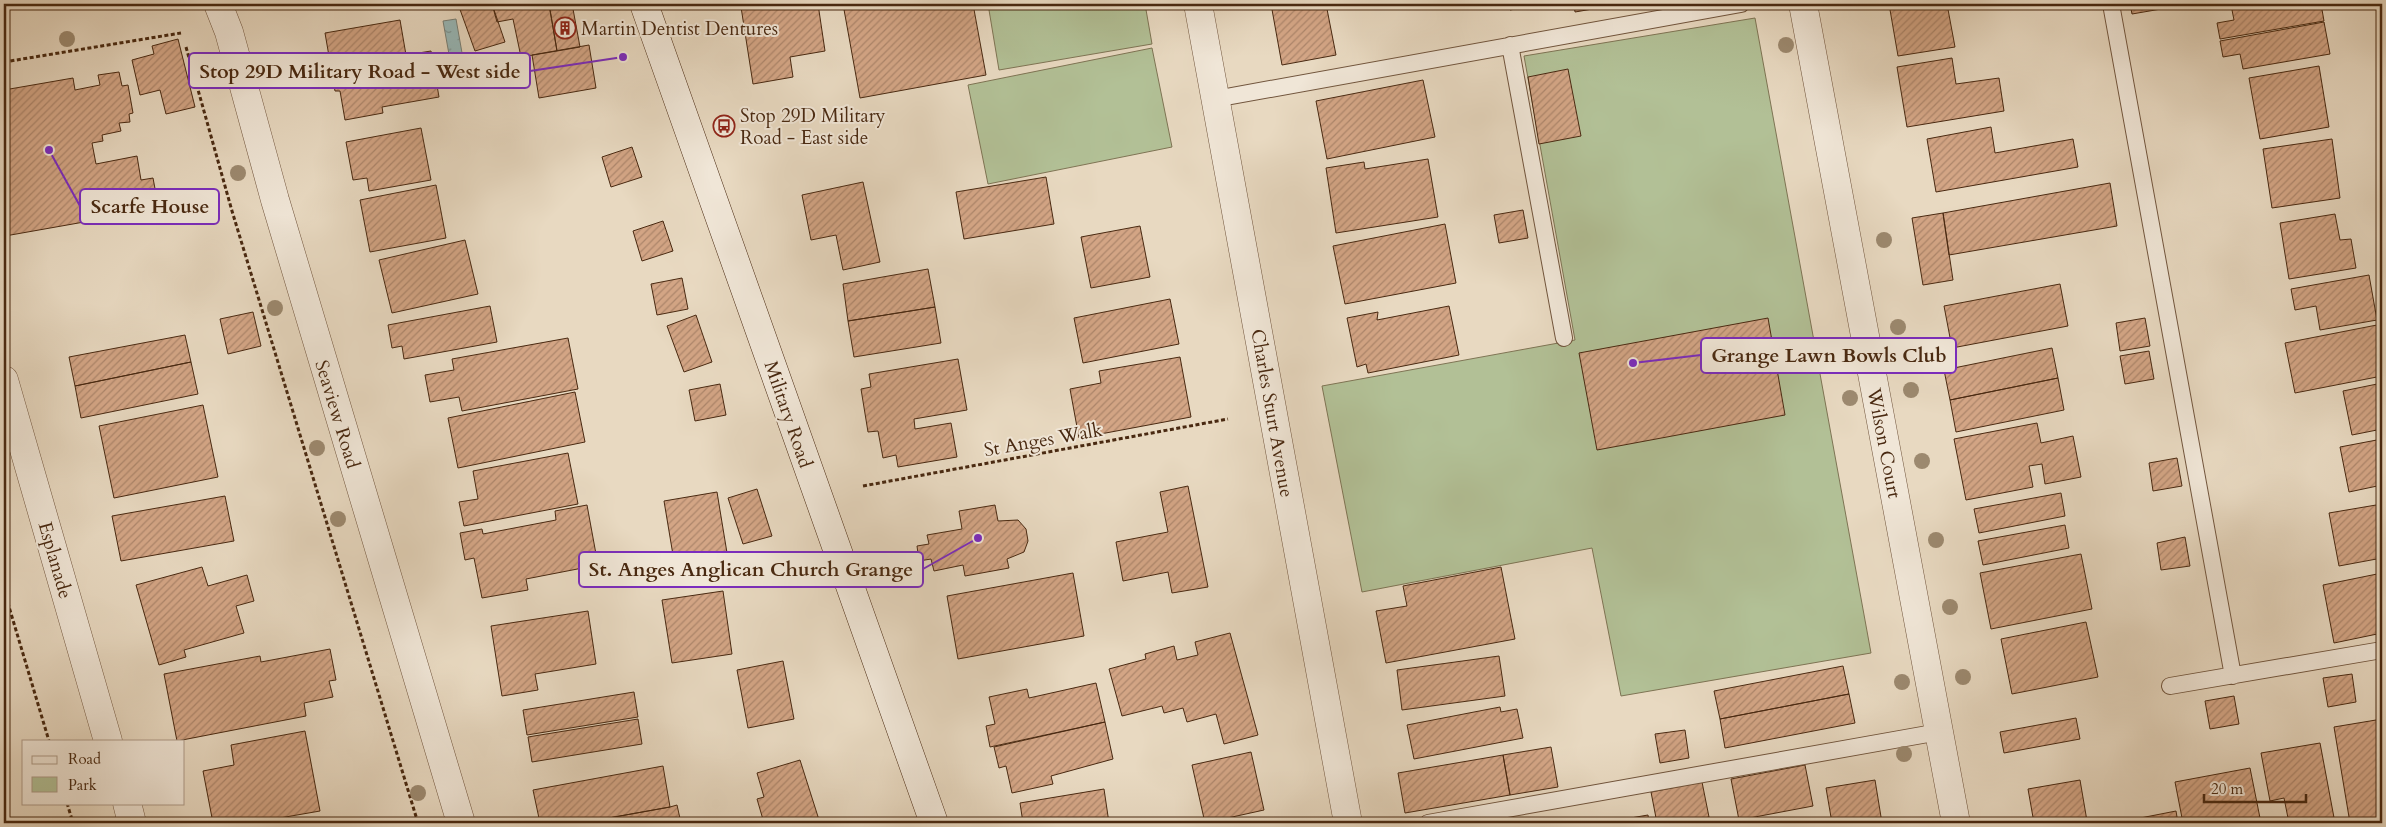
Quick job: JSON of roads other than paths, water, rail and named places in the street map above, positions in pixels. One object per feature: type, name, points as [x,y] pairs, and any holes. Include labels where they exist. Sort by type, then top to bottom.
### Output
[{"type":"street","name":"Seaview Road","points":[[218,4],[229,32],[275,200],[461,823]]},
{"type":"street","name":"Military Road","points":[[644,4],[934,823]]},
{"type":"street","name":"Charles Sturt Avenue","points":[[1198,4],[1348,823]]},
{"type":"street","name":"Wilson Court","points":[[1803,4],[1956,823]]},
{"type":"street","name":"Esplanade","points":[[4,380],[108,740]]},
{"type":"street","points":[[126,804],[132,823]]},
{"type":"lane","points":[[1215,99],[1741,4]]},
{"type":"lane","points":[[2111,4],[2233,676]]},
{"type":"lane","points":[[1510,45],[1564,338]]},
{"type":"lane","points":[[2170,686],[2382,650]]},
{"type":"lane","points":[[1428,823],[1939,732]]},
{"type":"water","points":[[456,19],[464,64],[470,63],[473,78],[454,82],[443,21]]},
{"type":"place","name":"Martin Dentist Dentures","points":[[565,28]]},
{"type":"place","name":"Stop 29D Military Road - West side","points":[[623,57]]},
{"type":"place","name":"Stop 29D Military Road - East side","points":[[724,126]]},
{"type":"place","name":"Scarfe House","points":[[49,150]]},
{"type":"place","name":"Grange Lawn Bowls Club","points":[[1633,363]]},
{"type":"place","name":"St. Anges Anglican Church Grange","points":[[978,538]]}]
